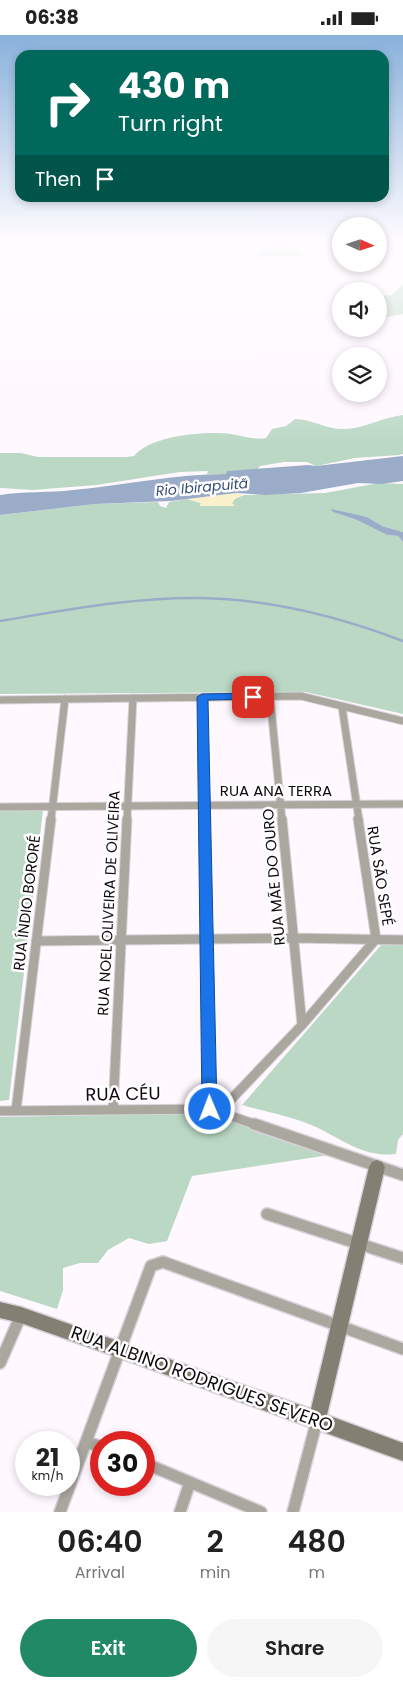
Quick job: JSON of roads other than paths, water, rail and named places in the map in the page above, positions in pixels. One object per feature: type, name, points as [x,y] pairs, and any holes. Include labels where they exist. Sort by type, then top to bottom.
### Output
[{"type":"street","name":"RUA MÃE DO OURO","points":[[270,696],[302,1025]]},
{"type":"street","points":[[0,700],[301,696],[403,721]]},
{"type":"street","points":[[202,697],[206,939],[215,1110]]},
{"type":"street","name":"RUA NOEL OLIVEIRA DE OLIVEIRA","points":[[112,1110],[133,698]]},
{"type":"street","name":"RUA ÍNDIO BORORÉ","points":[[16,1111],[64,699]]},
{"type":"street","name":"RUA SÃO SEPÉ","points":[[215,1110],[302,1025],[376,939],[342,707]]},
{"type":"street","name":"RUA ANA TERRA","points":[[0,807],[403,804]]},
{"type":"street","points":[[36,941],[293,938],[403,940]]},
{"type":"street","name":"RUA CÉU","points":[[0,1111],[215,1110],[403,1175]]},
{"type":"street","points":[[293,1512],[317,1420],[377,1167]]},
{"type":"street","points":[[267,1214],[403,1258]]},
{"type":"street","points":[[60,1512],[151,1266],[163,1262],[403,1349]]},
{"type":"street","name":"RUA ALBINO RODRIGUES SEVERO","points":[[0,1310],[21,1315],[120,1349],[403,1452]]},
{"type":"street","points":[[0,1363],[21,1315]]},
{"type":"street","points":[[155,1468],[261,1512]]},
{"type":"street","points":[[180,1512],[190,1483]]},
{"type":"water","name":"Rio Ibirapuitã","points":[[403,456],[403,481],[382,484],[358,483],[301,493],[266,495],[236,493],[171,501],[95,504],[0,515],[0,495],[64,491],[207,474],[226,474],[227,471],[316,466]]},
{"type":"water","points":[[331,509],[367,517],[382,526],[403,532],[403,542],[398,536],[387,535],[357,520],[333,512]]},
{"type":"waterway","points":[[0,621],[125,602],[175,598],[226,599],[278,605],[329,617],[403,641]]}]
